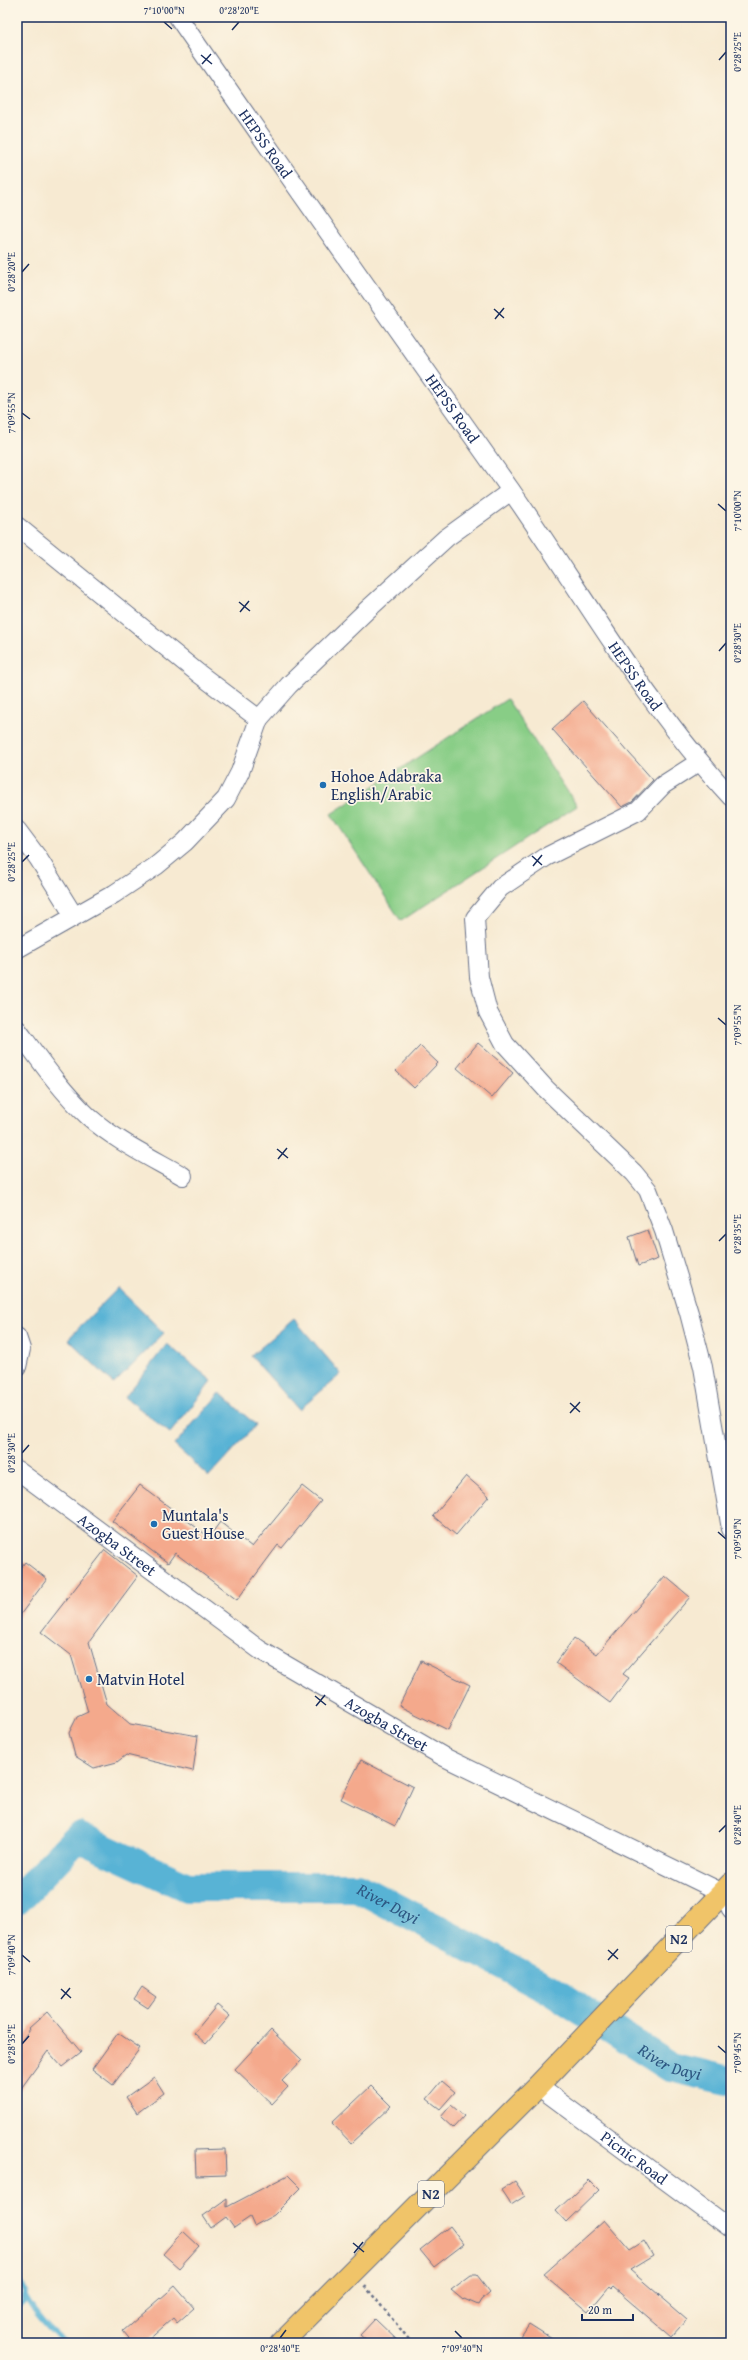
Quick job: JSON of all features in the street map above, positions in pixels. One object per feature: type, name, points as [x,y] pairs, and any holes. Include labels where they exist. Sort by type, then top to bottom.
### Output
[{"type":"highway","name":"N2","points":[[281,2343],[538,2086],[627,1994],[728,1895]]},
{"type":"street","name":"HEPSS Road","points":[[178,17],[309,207],[511,491],[606,634],[698,762],[731,797]]},
{"type":"street","points":[[17,949],[114,894],[156,866],[202,825],[226,799],[240,772],[259,719],[289,685],[331,644],[446,538],[511,491]]},
{"type":"street","points":[[17,526],[198,673],[259,719]]},
{"type":"street","points":[[698,762],[663,785],[638,811],[546,857],[500,888],[475,918],[476,945],[479,977],[488,1012],[505,1044],[546,1089],[634,1173],[648,1190],[664,1231],[689,1313],[703,1367],[731,1529]]},
{"type":"street","points":[[17,830],[38,858],[74,916]]},
{"type":"street","points":[[17,1029],[54,1078],[90,1117],[128,1144],[183,1176]]},
{"type":"street","points":[[17,1337],[21,1349],[17,1367]]},
{"type":"street","name":"Azogba Street","points":[[18,1471],[260,1650],[444,1757],[728,1895]]},
{"type":"street","name":"Picnic Road","points":[[538,2086],[731,2229]]},
{"type":"path","points":[[365,2286],[412,2343]]},
{"type":"green space","points":[[507,699],[577,806],[401,921],[331,814]]},
{"type":"water","points":[[118,1288],[164,1333],[114,1384],[68,1339]]},
{"type":"water","points":[[294,1319],[341,1374],[299,1410],[251,1356]]},
{"type":"water","points":[[167,1344],[212,1381],[170,1433],[125,1397]]},
{"type":"water","points":[[220,1393],[256,1425],[209,1477],[174,1445]]},
{"type":"building","points":[[583,701],[653,780],[632,802],[622,807],[552,729]]},
{"type":"building","points":[[478,1043],[513,1073],[492,1098],[457,1068]]},
{"type":"building","points":[[420,1046],[438,1063],[414,1088],[396,1071]]},
{"type":"building","points":[[648,1230],[658,1259],[638,1266],[629,1237]]},
{"type":"building","points":[[466,1476],[489,1496],[456,1535],[433,1516]]},
{"type":"building","points":[[140,1485],[209,1537],[220,1522],[252,1547],[302,1486],[321,1501],[282,1548],[278,1545],[237,1600],[175,1553],[168,1563],[112,1521]]},
{"type":"building","name":"Matvin Hotel","points":[[105,1550],[138,1576],[89,1642],[107,1704],[130,1724],[198,1736],[193,1771],[126,1755],[117,1762],[94,1768],[75,1756],[69,1733],[77,1717],[88,1712],[71,1655],[41,1632]]},
{"type":"building","points":[[25,1562],[47,1579],[17,1619],[17,1573]]},
{"type":"building","points":[[665,1576],[690,1597],[623,1674],[629,1678],[610,1703],[556,1663],[574,1638],[597,1654]]},
{"type":"building","points":[[421,1661],[470,1685],[448,1730],[399,1706]]},
{"type":"building","points":[[361,1760],[413,1787],[395,1826],[341,1799]]},
{"type":"building","points":[[142,1987],[156,1997],[148,2008],[134,1999]]},
{"type":"building","points":[[217,2005],[230,2016],[206,2044],[194,2033]]},
{"type":"building","points":[[47,2012],[81,2052],[62,2067],[48,2051],[17,2094],[17,2047],[30,2029],[29,2028]]},
{"type":"building","points":[[271,2030],[302,2060],[282,2081],[288,2087],[272,2104],[235,2069]]},
{"type":"building","points":[[118,2033],[140,2048],[113,2085],[92,2069]]},
{"type":"building","points":[[154,2077],[164,2093],[137,2113],[126,2097]]},
{"type":"building","points":[[442,2081],[455,2092],[440,2109],[427,2099]]},
{"type":"building","points":[[371,2086],[391,2106],[351,2143],[332,2123]]},
{"type":"building","points":[[451,2105],[464,2116],[453,2128],[441,2117]]},
{"type":"building","points":[[225,2149],[226,2175],[196,2176],[195,2150]]},
{"type":"building","points":[[288,2175],[301,2188],[274,2215],[254,2226],[250,2217],[234,2228],[226,2217],[211,2228],[203,2216],[227,2199],[227,2207]]},
{"type":"building","points":[[589,2180],[599,2190],[566,2222],[556,2211]]},
{"type":"building","points":[[515,2181],[525,2196],[511,2205],[501,2190]]},
{"type":"building","points":[[604,2220],[630,2250],[644,2241],[653,2256],[630,2270],[687,2319],[671,2337],[613,2287],[611,2289],[609,2287],[588,2312],[543,2274]]},
{"type":"building","points":[[450,2226],[464,2244],[434,2267],[420,2250]]},
{"type":"building","points":[[183,2231],[199,2246],[179,2268],[163,2254]]},
{"type":"building","points":[[471,2275],[477,2275],[490,2292],[478,2305],[464,2299],[463,2300],[451,2290]]},
{"type":"building","points":[[175,2286],[194,2308],[177,2323],[173,2318],[145,2343],[133,2343],[123,2331]]},
{"type":"building","points":[[375,2319],[400,2343],[369,2343],[360,2335]]},
{"type":"building","points":[[529,2324],[559,2343],[532,2343],[521,2336]]},
{"type":"waterway","name":"River Dayi","points":[[17,1900],[78,1837],[187,1887],[357,1887],[549,1989],[670,2067],[731,2081]]},
{"type":"waterway","points":[[17,2277],[26,2291],[23,2303],[17,2307]]},
{"type":"waterway","points":[[25,2296],[43,2322],[66,2343]]},
{"type":"place","name":"Hohoe Adabraka English/Arabic","points":[[323,785]]},
{"type":"place","name":"Muntala's Guest House","points":[[154,1524]]},
{"type":"place","name":"Matvin Hotel","points":[[89,1679]]}]
